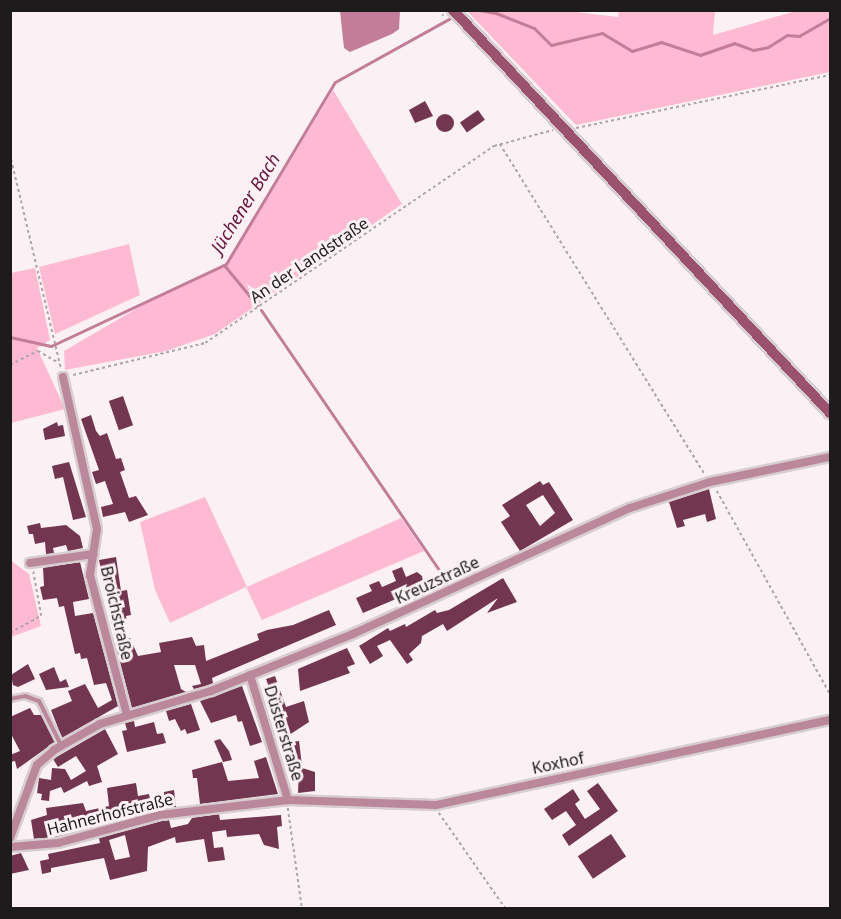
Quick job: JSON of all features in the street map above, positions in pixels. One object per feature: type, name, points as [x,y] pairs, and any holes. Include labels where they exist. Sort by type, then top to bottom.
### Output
[{"type":"main road","points":[[453,10],[831,413]]},
{"type":"street","name":"Broichstraße","points":[[63,377],[97,525],[90,575],[127,715]]},
{"type":"street","name":"Kreuzstraße","points":[[10,838],[18,825],[34,771],[61,746],[127,715],[184,700],[391,617],[613,515],[711,482],[831,457]]},
{"type":"street","points":[[30,563],[93,554]]},
{"type":"street","name":"Düsterstraße","points":[[250,675],[288,800]]},
{"type":"street","name":"Koxhof","points":[[288,800],[433,805],[831,720]]},
{"type":"street","name":"Hahnerhofstraße","points":[[10,848],[50,844],[160,815],[288,800]]},
{"type":"lane","points":[[10,699],[25,696],[39,701],[61,746]]},
{"type":"path","points":[[566,130],[831,75]]},
{"type":"path","name":"An der Landstraße","points":[[63,377],[205,344],[499,143],[554,130]]},
{"type":"path","points":[[499,143],[711,482],[831,694]]},
{"type":"path","points":[[10,154],[59,363],[38,351],[10,365]]},
{"type":"path","points":[[10,633],[41,616],[30,563]]},
{"type":"path","points":[[288,800],[302,909]]},
{"type":"path","points":[[433,805],[505,909]]},
{"type":"shaded area","points":[[559,10],[618,17],[619,11],[715,11],[713,35],[796,11],[830,11],[830,72],[576,125],[467,11]]},
{"type":"shaded area","points":[[340,11],[400,11],[399,29],[392,34],[350,52],[344,48]]},
{"type":"shaded area","points":[[333,90],[402,204],[215,334],[166,351],[65,370],[64,351],[153,299],[227,266]]},
{"type":"shaded area","points":[[129,244],[140,295],[55,334],[39,267]]},
{"type":"shaded area","points":[[35,268],[50,340],[37,348],[65,409],[11,423],[11,273]]},
{"type":"shaded area","points":[[205,497],[247,587],[401,518],[424,551],[262,620],[246,587],[170,623],[155,590],[140,522]]},
{"type":"shaded area","points":[[10,560],[29,574],[41,626],[11,637]]},
{"type":"building","points":[[425,101],[433,116],[415,123],[409,110]]},
{"type":"building","points":[[478,110],[485,120],[467,132],[460,123]]},
{"type":"building","points":[[441,114],[449,114],[454,119],[452,130],[441,132],[436,127],[436,119]]},
{"type":"building","points":[[123,396],[133,425],[119,430],[109,401]]},
{"type":"building","points":[[91,415],[96,431],[100,436],[107,433],[116,459],[121,458],[125,470],[120,472],[129,498],[136,496],[148,515],[129,522],[125,512],[103,517],[101,507],[113,504],[105,481],[96,484],[92,472],[99,470],[81,419]]},
{"type":"building","points":[[57,422],[58,426],[63,425],[65,436],[45,440],[43,429]]},
{"type":"building","points":[[69,462],[86,517],[73,520],[63,477],[55,479],[52,466]]},
{"type":"building","points":[[540,481],[543,485],[549,482],[573,520],[520,551],[501,522],[510,516],[502,505]],"holes":[[[543,495],[555,513],[540,526],[526,505]]]},
{"type":"building","points":[[709,489],[716,519],[707,522],[705,514],[683,520],[685,526],[677,528],[669,502]]},
{"type":"building","points":[[40,523],[41,528],[66,525],[80,536],[83,548],[68,551],[66,545],[53,548],[54,553],[46,554],[45,542],[35,544],[33,534],[29,534],[27,526]]},
{"type":"building","points":[[116,557],[121,591],[127,590],[131,615],[126,616],[127,622],[112,625],[99,560]]},
{"type":"building","points":[[80,562],[89,599],[73,602],[75,616],[93,613],[118,706],[62,738],[51,710],[72,701],[68,691],[85,684],[98,708],[112,700],[106,683],[94,685],[87,658],[81,659],[80,653],[75,654],[64,606],[59,607],[57,598],[43,600],[40,587],[44,586],[43,568]]},
{"type":"building","points":[[402,567],[406,577],[417,572],[422,576],[424,587],[363,613],[356,598],[372,591],[369,585],[379,581],[382,587],[396,581],[392,571]]},
{"type":"building","points":[[503,578],[517,602],[487,613],[498,598],[447,631],[443,624],[422,636],[421,643],[409,654],[413,660],[407,664],[390,640],[377,646],[383,656],[370,664],[359,646],[388,628],[390,631],[405,624],[406,627],[435,610],[437,613],[449,610]]},
{"type":"building","points":[[329,610],[336,625],[212,678],[213,683],[209,685],[194,689],[192,686],[201,684],[195,665],[174,665],[181,689],[186,692],[132,708],[115,643],[130,638],[138,656],[161,652],[159,643],[192,637],[196,646],[204,645],[206,661],[259,640],[257,634],[293,625]]},
{"type":"building","points":[[347,648],[355,664],[347,667],[350,673],[300,691],[298,669]]},
{"type":"building","points":[[28,664],[35,679],[18,687],[13,685],[11,675]]},
{"type":"building","points":[[54,667],[60,682],[66,679],[69,687],[46,690],[39,674]]},
{"type":"building","points":[[275,676],[286,707],[304,701],[309,722],[286,737],[282,737],[276,719],[280,717],[266,679]]},
{"type":"building","points":[[242,686],[262,742],[250,746],[242,721],[238,722],[236,715],[211,723],[200,701]]},
{"type":"building","points":[[191,704],[200,730],[187,734],[185,729],[181,731],[175,719],[169,721],[166,711]]},
{"type":"building","points":[[30,708],[34,715],[42,715],[55,742],[17,769],[15,761],[10,762],[10,755],[20,751],[10,732],[10,717]]},
{"type":"building","points":[[134,721],[135,727],[154,722],[157,734],[163,733],[166,743],[127,752],[122,731],[127,730],[125,723]]},
{"type":"building","points":[[105,729],[118,754],[97,766],[102,782],[89,786],[87,781],[64,793],[61,787],[50,791],[49,801],[41,800],[42,794],[37,793],[39,778],[51,780],[52,768],[65,769],[71,780],[86,771],[76,756],[58,767],[53,759]]},
{"type":"building","points":[[220,739],[229,751],[232,760],[223,762],[214,741]]},
{"type":"building","points":[[299,741],[302,765],[290,766],[287,742]]},
{"type":"building","points":[[266,757],[278,794],[200,804],[197,778],[193,778],[192,770],[222,762],[228,781],[259,778],[254,761]]},
{"type":"building","points":[[299,767],[315,772],[315,791],[298,793]]},
{"type":"building","points":[[136,783],[138,796],[149,794],[150,799],[164,798],[164,792],[174,790],[176,807],[57,837],[34,839],[31,820],[47,815],[46,808],[83,803],[86,811],[109,806],[107,788]]},
{"type":"building","points":[[598,783],[618,811],[569,846],[562,835],[576,825],[566,811],[552,820],[544,809],[573,789],[580,800],[575,804],[585,819],[600,809],[587,791]]},
{"type":"building","points":[[219,814],[220,820],[281,815],[282,826],[277,827],[279,849],[264,845],[259,834],[227,837],[226,830],[212,832],[214,848],[223,847],[225,860],[208,862],[204,839],[176,843],[175,837],[148,847],[147,871],[110,880],[104,858],[51,868],[51,872],[42,874],[40,861],[49,859],[48,854],[100,843],[99,838],[161,821],[169,820],[171,828],[188,824],[192,818]],"holes":[[[125,835],[130,857],[115,860],[109,840]]]},
{"type":"building","points":[[611,834],[626,856],[593,879],[578,856]]},
{"type":"building","points":[[21,853],[29,870],[10,874],[10,856]]},
{"type":"waterway","name":"Jüchener Bach","points":[[479,10],[496,13],[534,28],[551,45],[602,33],[632,51],[661,42],[700,55],[734,43],[753,50],[768,47],[787,35],[799,36],[830,18]]},
{"type":"waterway","name":"Jüchener Bach","points":[[10,337],[51,346],[226,264],[335,82],[454,16]]},
{"type":"waterway","points":[[224,265],[257,305]]},
{"type":"waterway","points":[[261,310],[449,585]]}]
